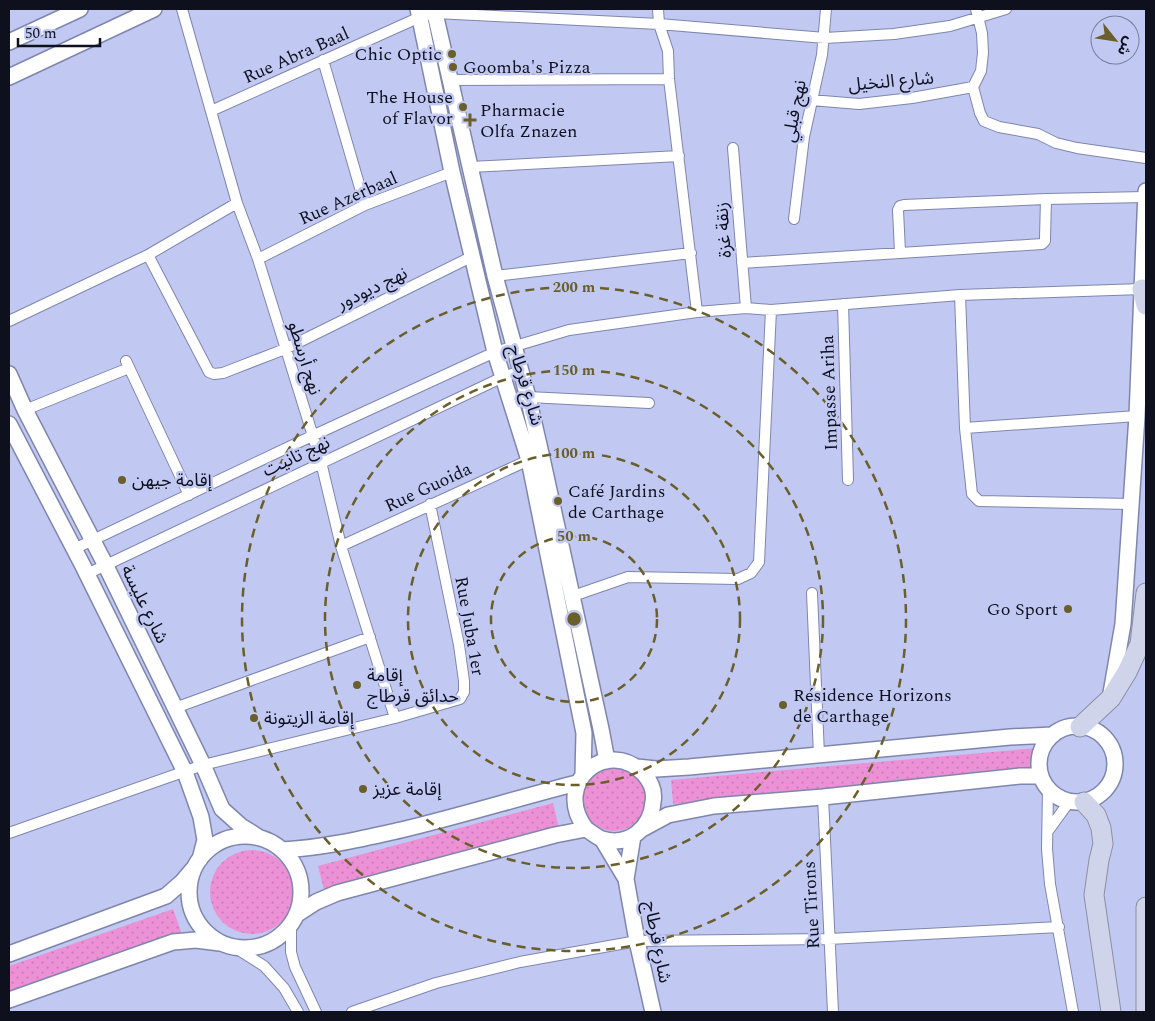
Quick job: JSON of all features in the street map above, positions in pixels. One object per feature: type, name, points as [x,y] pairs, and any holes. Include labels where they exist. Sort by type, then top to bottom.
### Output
[{"type":"highway","points":[[1080,726],[1110,698],[1120,684],[1140,644],[1146,593]]},
{"type":"highway","points":[[1076,802],[1096,815],[1104,844],[1099,860],[1094,895],[1111,1012]]},
{"type":"highway","points":[[1145,1012],[1146,908]]},
{"type":"street","points":[[9,42],[80,9]]},
{"type":"street","points":[[9,77],[154,9]]},
{"type":"street","name":"نهج أرسطو","points":[[182,9],[237,204],[258,258],[321,462],[341,546],[395,718]]},
{"type":"street","points":[[658,9],[659,24],[668,51],[669,79],[691,253],[696,312]]},
{"type":"street","name":"نهج قبلي","points":[[794,219],[804,136],[825,38],[826,9]]},
{"type":"street","points":[[427,12],[659,24],[825,38],[894,34],[950,26],[977,14],[1006,9]]},
{"type":"street","name":"Rue Abra Baal","points":[[211,111],[427,12]]},
{"type":"street","name":"شارع قرطاج","points":[[427,12],[450,80],[495,276],[528,397],[573,596],[607,761]]},
{"type":"street","name":"شارع قرطاج","points":[[427,12],[452,172],[496,352],[529,460],[584,733],[580,779]]},
{"type":"street","points":[[977,14],[982,33],[983,53],[981,71],[973,87],[981,117],[984,121],[999,127],[1038,134],[1056,143],[1077,148],[1146,158]]},
{"type":"street","points":[[323,60],[365,205]]},
{"type":"street","points":[[450,80],[669,79]]},
{"type":"street","name":"شارع النخيل","points":[[811,100],[859,104],[973,87]]},
{"type":"street","name":"زنقة غزة","points":[[733,148],[746,308]]},
{"type":"street","points":[[470,167],[679,156]]},
{"type":"street","name":"Rue Azerbaal","points":[[258,258],[365,205],[452,172]]},
{"type":"street","points":[[1110,698],[1123,624],[1144,297],[1146,191]]},
{"type":"street","points":[[900,252],[898,210],[900,206],[904,205],[1146,196]]},
{"type":"street","points":[[742,263],[1042,244],[1045,238],[1046,199]]},
{"type":"street","points":[[9,321],[148,254],[237,204]]},
{"type":"street","points":[[495,276],[691,253]]},
{"type":"street","name":"نهج ديودور","points":[[148,254],[209,372],[214,374],[223,373],[285,350],[473,256]]},
{"type":"street","points":[[74,549],[312,436],[496,352],[569,330],[696,312],[746,308],[770,310],[960,295],[1144,297]]},
{"type":"street","points":[[960,295],[965,428],[972,494],[979,501],[1131,504]]},
{"type":"street","name":"Impasse Ariha","points":[[843,304],[848,480]]},
{"type":"street","points":[[573,596],[628,577],[738,579],[751,573],[755,568],[759,562],[770,310]]},
{"type":"street","points":[[25,410],[128,364],[189,495]]},
{"type":"street","name":"نهج تانيت","points":[[86,574],[503,377],[521,371]]},
{"type":"street","name":"شارع عليسة","points":[[9,374],[25,410],[105,564],[222,809],[241,826],[260,838]]},
{"type":"street","points":[[528,397],[649,403]]},
{"type":"street","points":[[965,428],[1137,416]]},
{"type":"street","points":[[9,424],[74,549],[184,772],[201,817],[205,840],[191,878],[189,892],[195,918],[213,938],[264,966],[284,988],[298,1012]]},
{"type":"street","name":"Rue Guoida","points":[[341,546],[529,460]]},
{"type":"street","name":"Rue Juba 1er","points":[[9,833],[203,766],[395,718],[460,699],[464,692],[464,681],[459,645],[430,504]]},
{"type":"street","points":[[812,593],[819,755]]},
{"type":"street","points":[[174,708],[370,637]]},
{"type":"street","points":[[1048,790],[1058,797],[1076,802],[1093,799],[1105,790],[1113,777],[1115,768],[1112,748],[1106,740],[1090,728],[1080,726],[1062,730],[1046,742],[1039,760],[1041,776],[1048,790],[1047,832],[1050,884],[1073,1012]]},
{"type":"street","points":[[282,850],[312,848],[353,841],[470,813],[580,779],[594,766],[607,761],[622,761],[637,767],[656,769],[1053,735]]},
{"type":"street","points":[[637,767],[649,780],[654,796],[652,814],[638,832]]},
{"type":"street","points":[[580,779],[574,796],[574,808],[578,820],[586,829],[602,839],[618,841],[668,815],[714,806],[823,797],[1020,776],[1041,776]]},
{"type":"street","name":"Rue Tirons","points":[[823,797],[833,1012]]},
{"type":"street","points":[[1047,832],[1076,802]]},
{"type":"street","points":[[9,1000],[173,942],[196,940],[247,948],[266,944],[282,934],[293,920],[316,902],[337,893],[528,842],[586,829]]},
{"type":"street","name":"شارع قرطاج","points":[[626,879],[638,832]]},
{"type":"street","points":[[9,954],[166,896],[182,882],[210,849],[227,840],[247,836],[260,838],[282,850],[293,863],[300,880],[301,897],[293,920],[291,952],[295,967],[316,1012]]},
{"type":"street","name":"شارع قرطاج","points":[[602,839],[626,879],[637,941],[653,1012]]},
{"type":"street","points":[[352,1012],[436,983],[520,962],[637,941],[829,939],[1059,928]]},
{"type":"shaded area","points":[[1037,748],[1039,772],[673,804],[671,780]]},
{"type":"shaded area","points":[[608,767],[620,767],[637,776],[644,787],[646,799],[644,811],[637,822],[620,831],[608,831],[596,826],[587,817],[582,805],[582,793],[587,781],[596,772]]},
{"type":"shaded area","points":[[553,803],[559,828],[324,890],[318,866]]},
{"type":"shaded area","points":[[252,850],[268,853],[282,862],[291,876],[294,892],[291,908],[282,922],[268,931],[252,934],[236,931],[222,922],[213,908],[210,892],[213,876],[222,862],[236,853]]},
{"type":"shaded area","points":[[173,909],[182,934],[9,994],[9,966]]},
{"type":"place","name":"Chic Optic","points":[[452,54]]},
{"type":"place","name":"Goomba's Pizza","points":[[453,67]]},
{"type":"place","name":"The House of Flavor","points":[[463,107]]},
{"type":"place","name":"Pharmacie Olfa Znazen","points":[[470,120]]},
{"type":"place","name":"إقامة جيهن","points":[[122,480]]},
{"type":"place","name":"Café Jardins de Carthage","points":[[558,501]]},
{"type":"place","name":"Go Sport","points":[[1068,609]]},
{"type":"place","name":"إقامة حدائق قرطاج","points":[[357,685]]},
{"type":"place","name":"Résidence Horizons de Carthage","points":[[783,705]]},
{"type":"place","name":"إقامة الزيتونة","points":[[254,718]]},
{"type":"place","name":"إقامة عزيز","points":[[363,789]]}]
